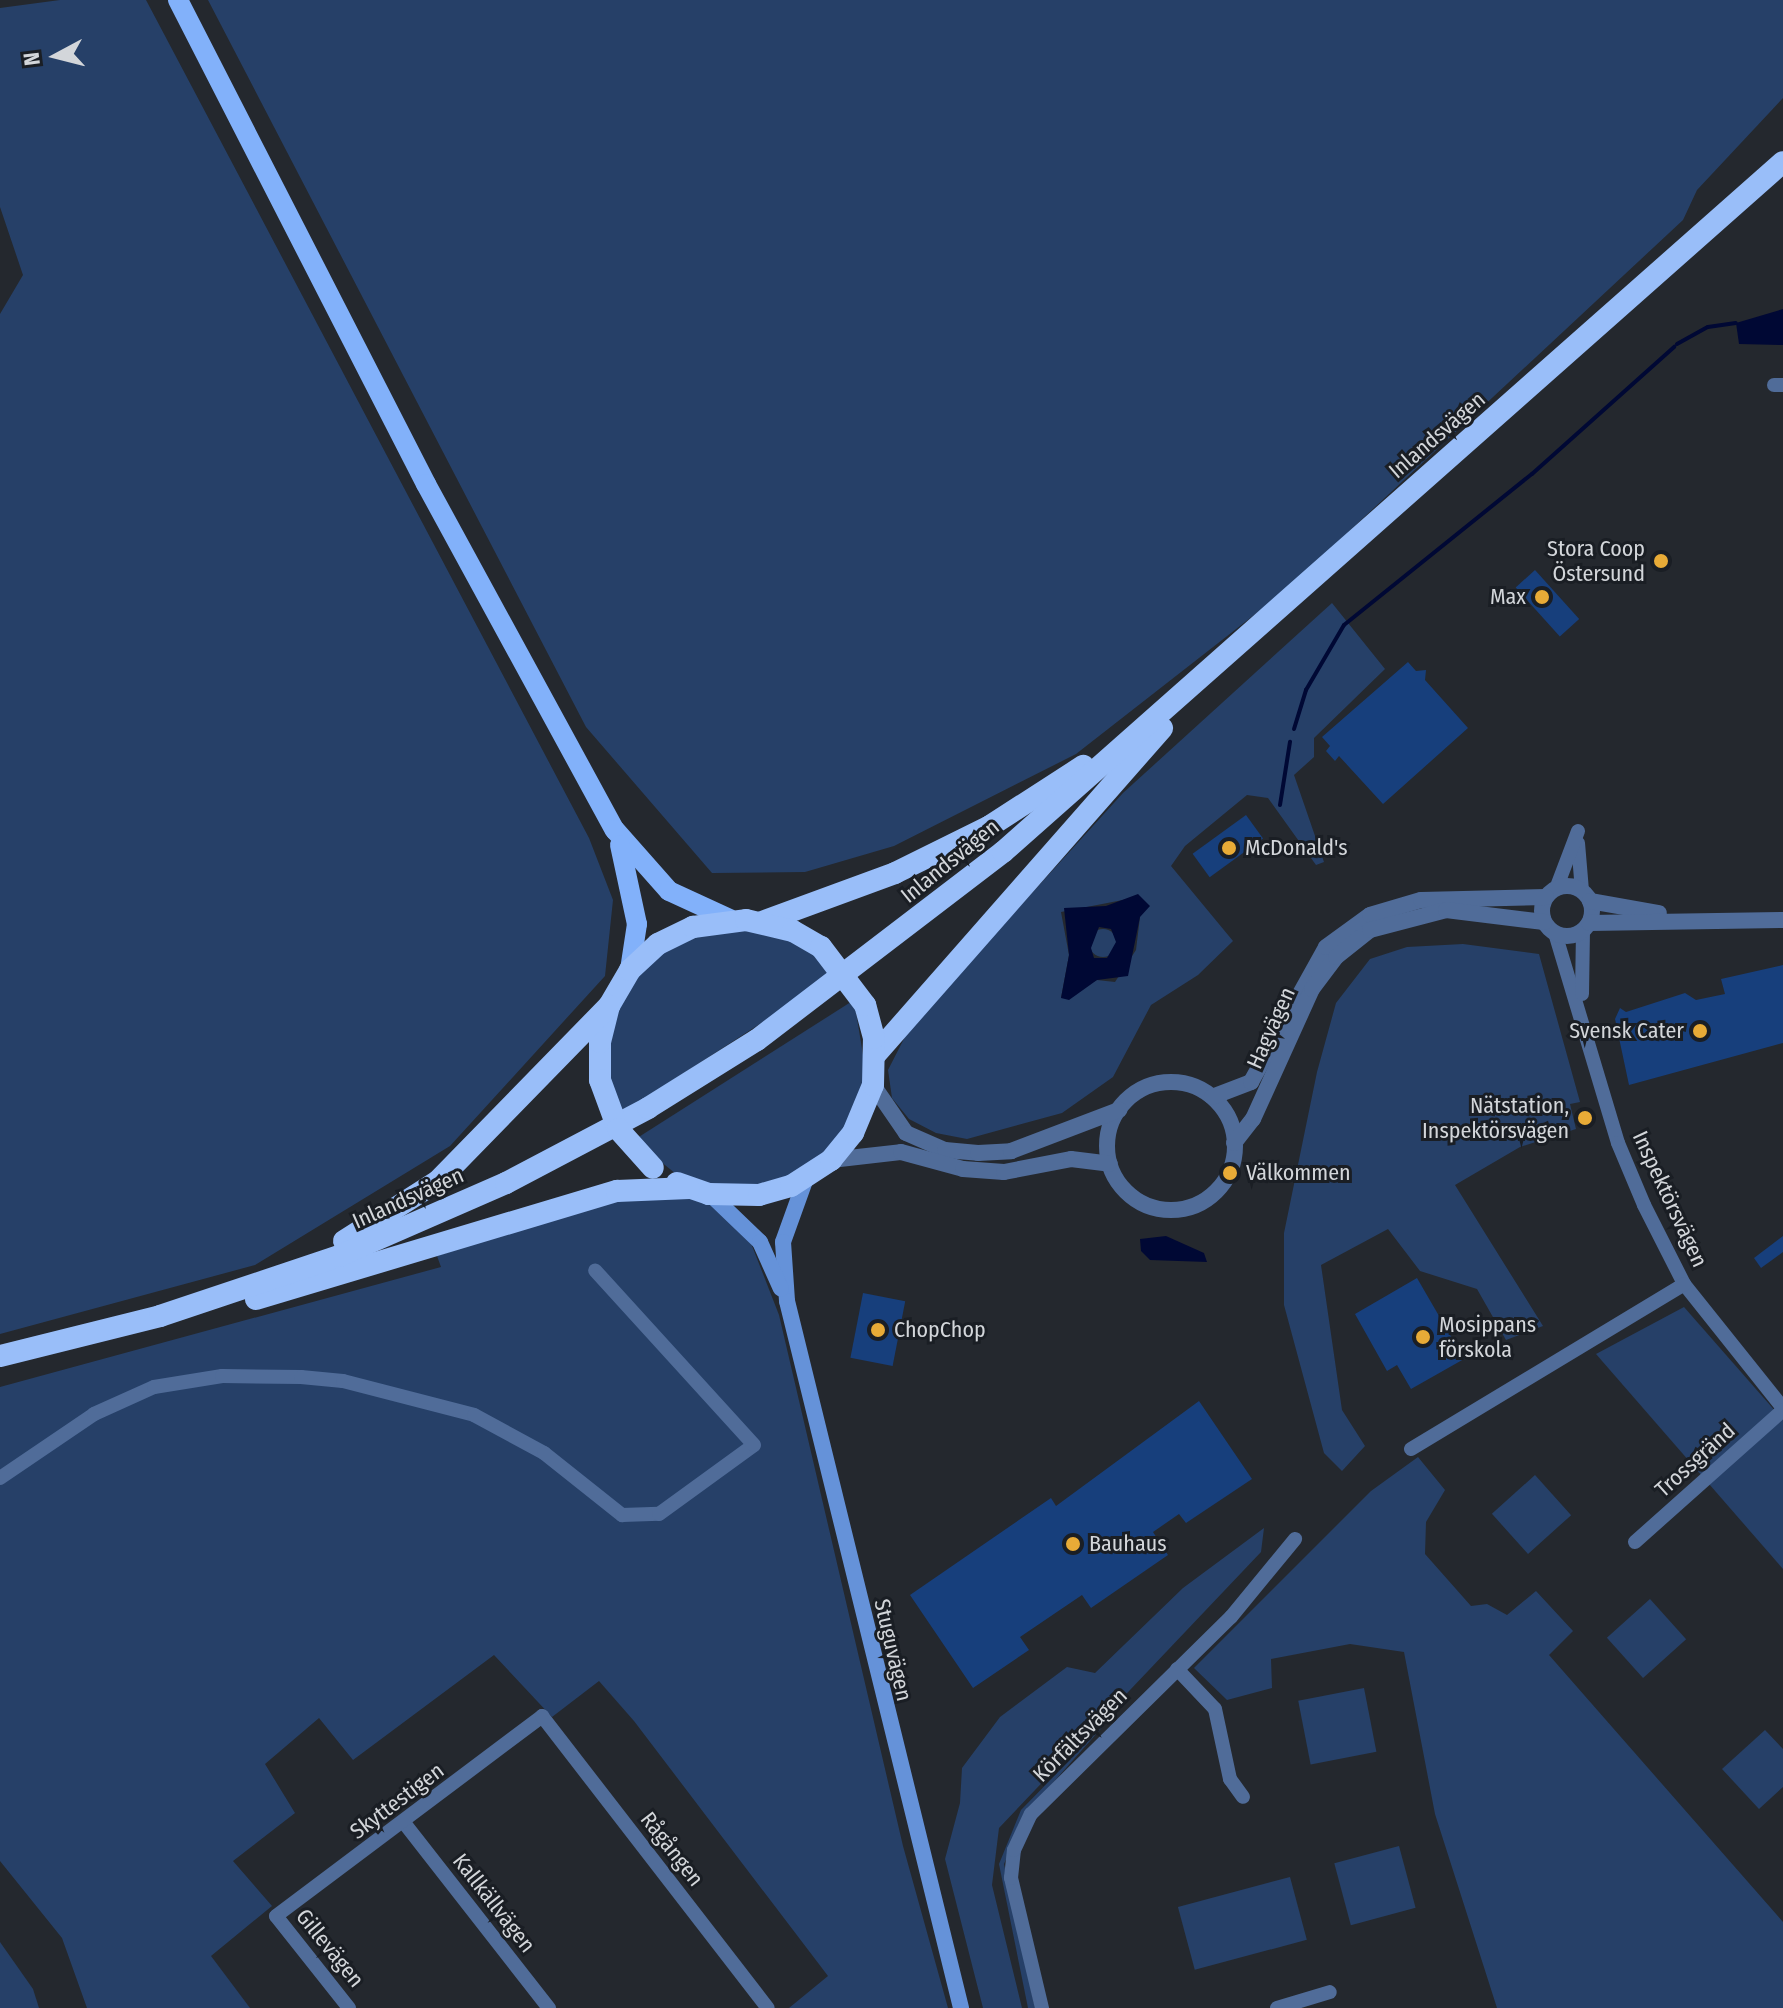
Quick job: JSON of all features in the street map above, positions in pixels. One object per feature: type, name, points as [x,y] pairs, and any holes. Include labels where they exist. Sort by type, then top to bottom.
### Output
[{"type":"highway","name":"Inlandsvägen","points":[[0,1356],[246,1289],[339,1256],[506,1183],[648,1108],[757,1040],[1003,852],[1175,707],[1783,162]]},
{"type":"highway","name":"Inlandsvägen","points":[[0,1371],[220,1309],[321,1274],[509,1194],[649,1117],[895,954],[1783,178]]},
{"type":"highway","points":[[762,922],[895,873],[990,826],[1175,707]]},
{"type":"highway","points":[[875,1055],[1175,707]]},
{"type":"highway","points":[[220,1309],[617,1191],[759,1195],[806,1178],[831,1160],[853,1133],[873,1085],[875,1055],[865,1005],[821,947],[762,922],[730,919],[675,934],[630,970],[609,1006],[438,1181],[331,1248],[246,1289]]},
{"type":"highway","points":[[609,1006],[600,1042],[600,1080],[618,1129],[653,1168],[699,1191]]},
{"type":"main road","points":[[178,0],[426,484],[615,830],[635,899],[630,970]]},
{"type":"main road","points":[[615,830],[669,891],[730,919]]},
{"type":"main road","name":"Stuguvägen","points":[[806,1178],[783,1242],[787,1301],[961,2008]]},
{"type":"main road","name":"Stuguvägen","points":[[699,1191],[760,1242],[787,1301]]},
{"type":"street","points":[[1550,928],[1551,893],[1578,831],[1586,896],[1586,927],[1692,918],[1783,920]]},
{"type":"street","name":"Hagvägen","points":[[1212,1097],[1251,1082],[1326,947],[1370,915],[1421,900],[1551,893],[1586,896]]},
{"type":"street","points":[[1586,896],[1692,918]]},
{"type":"street","name":"Hagvägen","points":[[1234,1143],[1253,1119],[1312,989],[1336,957],[1370,930],[1446,910],[1550,928],[1586,927]]},
{"type":"street","name":"Inspektörsvägen","points":[[1585,1027],[1586,927]]},
{"type":"street","name":"Inspektörsvägen","points":[[1550,928],[1585,1027],[1618,1143],[1684,1284],[1783,1409]]},
{"type":"street","points":[[1158,1083],[1184,1083],[1212,1097],[1229,1120],[1234,1143],[1219,1188],[1176,1209],[1132,1196],[1110,1164],[1108,1133],[1119,1110],[1135,1093],[1158,1083]]},
{"type":"street","points":[[873,1085],[906,1133],[945,1150],[978,1153],[1011,1151],[1119,1110]]},
{"type":"street","points":[[831,1160],[901,1152],[963,1169],[1004,1172],[1071,1159],[1110,1164]]},
{"type":"street","points":[[0,1478],[94,1414],[154,1387],[222,1376],[301,1377],[343,1381],[474,1415],[544,1453],[622,1515],[659,1514],[754,1445],[595,1270]]},
{"type":"street","points":[[1411,1449],[1684,1284]]},
{"type":"street","name":"Trossgränd","points":[[1635,1542],[1783,1409]]},
{"type":"street","name":"Körfältsvägen","points":[[1042,2008],[1011,1878],[1014,1850],[1031,1814],[1280,1565],[1295,1539]]},
{"type":"street","points":[[1177,1669],[1215,1709],[1230,1779],[1243,1797]]},
{"type":"street","name":"Skyttestigen","points":[[276,1916],[405,1824],[542,1716]]},
{"type":"street","name":"Rågången","points":[[542,1716],[768,2008]]},
{"type":"street","name":"Kallkällvägen","points":[[405,1824],[549,2008]]},
{"type":"street","name":"Gillevägen","points":[[276,1916],[349,2008]]},
{"type":"street","points":[[1277,2008],[1330,1992]]},
{"type":"shaded area","points":[[60,0],[146,0],[589,838],[613,900],[605,976],[450,1146],[255,1265],[0,1334],[0,314],[23,275],[0,207],[0,8]]},
{"type":"shaded area","points":[[208,0],[1783,0],[1783,98],[1697,190],[1683,220],[1286,590],[1076,754],[894,846],[805,872],[712,873],[586,727]]},
{"type":"shaded area","points":[[1783,309],[1783,345],[1739,344],[1736,323]]},
{"type":"shaded area","points":[[1332,603],[1385,669],[1314,738],[1314,757],[1294,775],[1324,862],[1316,865],[1268,798],[1247,795],[1185,846],[1171,866],[1233,941],[1198,975],[1151,1005],[1113,1077],[1062,1113],[967,1139],[936,1133],[909,1119],[892,1098],[888,1070],[910,1027],[1123,793]],"holes":[[[1133,898],[1140,917],[1136,950],[1115,982],[1097,980],[1061,998],[1069,955],[1061,912]]]},
{"type":"shaded area","points":[[1138,894],[1150,906],[1140,917],[1128,976],[1097,980],[1069,1000],[1061,998],[1069,955],[1064,908],[1106,906]],"holes":[[[1099,927],[1111,929],[1116,942],[1107,958],[1094,958],[1091,948]]]},
{"type":"shaded area","points":[[731,928],[771,933],[807,948],[837,974],[619,1115],[608,1077],[613,1018],[631,983],[658,955],[693,936]]},
{"type":"shaded area","points":[[1103,929],[1113,933],[1117,943],[1113,953],[1103,957],[1093,953],[1089,943],[1093,933]]},
{"type":"shaded area","points":[[1463,944],[1539,954],[1580,1102],[1570,1104],[1576,1129],[1520,1147],[1455,1185],[1543,1326],[1506,1340],[1477,1289],[1420,1271],[1388,1229],[1321,1265],[1342,1410],[1365,1446],[1342,1471],[1324,1453],[1284,1305],[1284,1233],[1317,1072],[1336,1003],[1370,959],[1407,947]]},
{"type":"shaded area","points":[[854,1000],[867,1079],[844,1135],[799,1175],[740,1190],[681,1178],[634,1140]]},
{"type":"shaded area","points":[[615,1196],[699,1199],[717,1206],[749,1238],[779,1315],[903,1846],[948,2008],[789,2008],[828,1976],[634,1721],[599,1681],[552,1717],[494,1655],[353,1760],[319,1718],[265,1764],[295,1813],[233,1861],[272,1906],[211,1956],[250,2008],[87,2008],[62,1938],[0,1861],[0,1387],[441,1267],[437,1256]]},
{"type":"shaded area","points":[[1166,1236],[1204,1253],[1207,1262],[1150,1260],[1141,1251],[1140,1239]]},
{"type":"shaded area","points":[[1684,1307],[1783,1420],[1783,1569],[1596,1354]]},
{"type":"shaded area","points":[[1418,1457],[1445,1490],[1426,1522],[1425,1554],[1471,1606],[1487,1604],[1507,1615],[1536,1591],[1573,1631],[1549,1655],[1783,1922],[1783,2008],[1497,2008],[1435,1814],[1404,1652],[1350,1644],[1271,1659],[1272,1688],[1227,1700],[1194,1668],[1371,1491]]},
{"type":"shaded area","points":[[1535,1475],[1571,1515],[1528,1554],[1492,1514]]},
{"type":"shaded area","points":[[1264,1528],[1261,1552],[999,1828],[992,1885],[1022,2008],[983,2008],[945,1859],[960,1803],[962,1768],[1000,1717],[1067,1667],[1095,1673],[1183,1588]]},
{"type":"shaded area","points":[[1650,1599],[1686,1639],[1643,1678],[1607,1638]]},
{"type":"shaded area","points":[[1364,1688],[1376,1752],[1311,1765],[1298,1701]]},
{"type":"shaded area","points":[[1106,1723],[1026,1813],[1004,1864],[1035,2008],[1028,2008],[999,1864],[1021,1810]]},
{"type":"shaded area","points":[[1765,1730],[1783,1749],[1783,1787],[1759,1809],[1722,1769]]},
{"type":"shaded area","points":[[1399,1846],[1416,1908],[1351,1925],[1334,1863]]},
{"type":"shaded area","points":[[1290,1877],[1307,1940],[1195,1970],[1178,1907]]},
{"type":"shaded area","points":[[0,1942],[33,1989],[39,2008],[0,2008]]},
{"type":"building","name":"Max","points":[[1535,570],[1579,619],[1560,636],[1516,587]]},
{"type":"building","points":[[1408,662],[1416,671],[1426,670],[1425,680],[1468,728],[1383,804],[1339,756],[1335,761],[1326,751],[1330,746],[1322,737]]},
{"type":"building","name":"McDonald's","points":[[1246,815],[1263,838],[1210,877],[1193,854]]},
{"type":"building","name":"Svensk Cater","points":[[1783,965],[1783,1043],[1629,1085],[1615,1019],[1620,1008],[1626,1012],[1685,993],[1696,1000],[1725,994],[1721,979]]},
{"type":"building","points":[[1783,1236],[1783,1252],[1761,1268],[1754,1258]]},
{"type":"building","name":"Mosippans förskola","points":[[1417,1278],[1464,1359],[1411,1389],[1397,1365],[1387,1371],[1355,1314]]},
{"type":"building","name":"ChopChop","points":[[863,1293],[905,1301],[893,1366],[850,1358]]},
{"type":"building","name":"Bauhaus","points":[[1199,1401],[1252,1479],[1186,1523],[1179,1514],[1153,1532],[1168,1555],[1091,1608],[1082,1595],[1020,1637],[1029,1650],[973,1688],[910,1595],[1051,1498],[1056,1506]]},
{"type":"waterway","points":[[1677,344],[1708,327],[1736,323]]},
{"type":"waterway","points":[[1294,729],[1306,690],[1344,625],[1532,474],[1674,347]]},
{"type":"waterway","points":[[1280,805],[1290,742]]},
{"type":"place","name":"Stora Coop Östersund","points":[[1661,561]]},
{"type":"place","name":"Max","points":[[1542,597]]},
{"type":"place","name":"McDonald's","points":[[1229,848]]},
{"type":"place","name":"Svensk Cater","points":[[1700,1031]]},
{"type":"place","name":"Nätstation, Inspektörsvägen","points":[[1585,1118]]},
{"type":"place","name":"Välkommen","points":[[1230,1173]]},
{"type":"place","name":"ChopChop","points":[[878,1330]]},
{"type":"place","name":"Mosippans förskola","points":[[1423,1337]]},
{"type":"place","name":"Bauhaus","points":[[1073,1544]]}]
